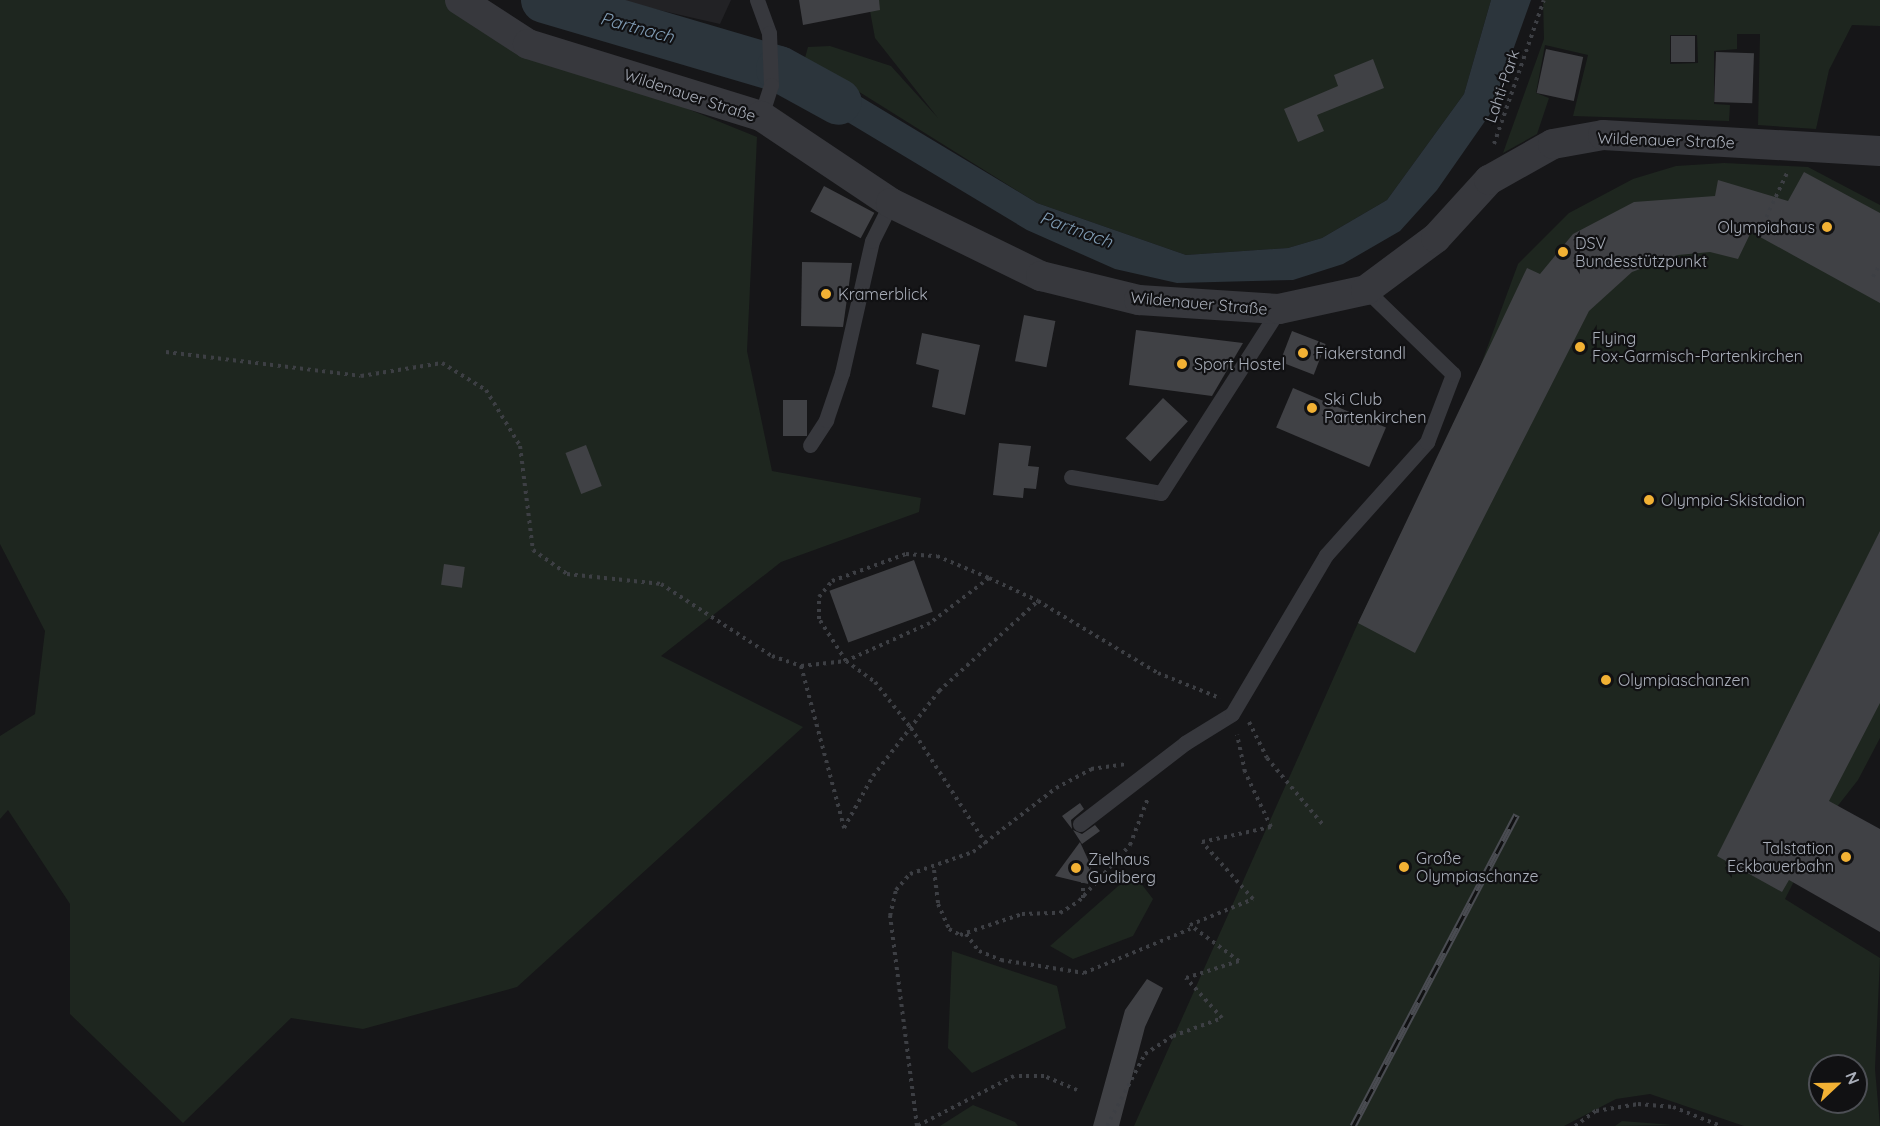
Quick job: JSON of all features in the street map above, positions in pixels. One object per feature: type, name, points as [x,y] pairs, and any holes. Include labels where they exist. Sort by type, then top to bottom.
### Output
[{"type":"street","name":"Wildenauer Straße","points":[[460,0],[528,44],[761,116],[891,203],[1041,276],[1139,300],[1279,309],[1366,290],[1436,238],[1490,180],[1553,144],[1603,135],[1880,151]]},
{"type":"lane","points":[[757,0],[769,33],[771,86],[761,116]]},
{"type":"lane","points":[[810,445],[839,382],[872,241],[891,203]]},
{"type":"lane","points":[[1080,824],[1151,768],[1235,709],[1326,555],[1427,442],[1453,375],[1366,290]]},
{"type":"lane","points":[[1071,477],[1161,493],[1279,309]]},
{"type":"path","name":"Lahti-Park","points":[[1490,180],[1488,162],[1544,0]]},
{"type":"path","points":[[1763,224],[1776,198]]},
{"type":"path","points":[[1873,277],[1880,264]]},
{"type":"path","points":[[166,352],[361,376],[442,363],[486,390],[520,446],[532,550],[567,574],[661,584],[772,656],[801,666],[846,661],[930,623],[989,578]]},
{"type":"path","points":[[986,844],[911,728],[874,682],[846,661],[819,619],[819,597],[832,581],[906,554],[937,556],[1038,601],[1158,673],[1235,709],[1267,758],[1324,825]]},
{"type":"path","points":[[801,666],[844,828],[873,776],[939,691],[1038,601]]},
{"type":"path","points":[[966,934],[979,951],[1000,960],[1084,973],[1190,929],[1253,899],[1202,842],[1271,827],[1245,772],[1235,709]]},
{"type":"path","points":[[934,870],[938,904],[949,929],[966,934],[1022,914],[1060,913],[1082,895],[1130,845],[1147,805],[1151,768],[1117,763],[1091,769],[1056,788],[986,844],[934,870],[910,874],[896,890],[890,916],[917,1126],[1014,1076],[1044,1076],[1077,1090]]},
{"type":"path","points":[[1082,895],[1083,882]]},
{"type":"path","points":[[1107,1126],[1145,1054],[1173,1036],[1222,1018],[1186,978],[1239,961],[1190,929]]},
{"type":"path","points":[[1575,1126],[1596,1111],[1638,1104],[1673,1107],[1721,1126]]},
{"type":"shaded area","points":[[0,0],[460,0],[528,44],[757,137],[747,351],[772,471],[921,498],[919,512],[781,562],[661,656],[803,727],[517,987],[363,1029],[291,1018],[183,1123],[70,1014],[70,904],[8,810],[0,819],[0,736],[35,714],[45,631],[0,544]]},
{"type":"shaded area","points":[[615,0],[731,0],[720,24]]},
{"type":"shaded area","points":[[868,0],[1491,0],[1464,94],[1387,200],[1322,238],[1288,248],[1186,255],[1037,203],[805,58],[808,47],[830,46],[891,66],[938,118],[875,38]]},
{"type":"shaded area","points":[[1543,0],[1880,0],[1880,26],[1852,25],[1829,70],[1816,129],[1758,125],[1760,34],[1737,34],[1737,49],[1714,51],[1714,104],[1730,105],[1729,121],[1573,116],[1588,55],[1545,45],[1536,93],[1549,98],[1537,134],[1503,153],[1544,39]],"holes":[[[1670,35],[1697,35],[1698,63],[1670,64]]]},
{"type":"shaded area","name":"Olympiaschanzen","points":[[1724,163],[1808,167],[1880,205],[1880,738],[1858,780],[1822,826],[1785,899],[1880,958],[1875,1069],[1880,1126],[1744,1126],[1650,1094],[1616,1099],[1564,1126],[1134,1126],[1358,623],[1476,378],[1518,264],[1569,213],[1633,179],[1676,166]]},
{"type":"shaded area","points":[[1133,873],[1153,899],[1133,936],[1073,959],[1050,946]]},
{"type":"shaded area","points":[[952,951],[1057,986],[1066,1028],[972,1073],[948,1048]]},
{"type":"shaded area","points":[[973,1105],[1015,1122],[1018,1126],[940,1126]]},
{"type":"shaded area","points":[[1622,1121],[1673,1125],[1615,1126]]},
{"type":"water","points":[[1491,0],[1531,0],[1490,114],[1437,190],[1400,231],[1343,264],[1293,280],[1177,283],[1115,269],[1027,230],[784,84],[783,50],[1037,203],[1186,255],[1288,248],[1322,238],[1387,200],[1464,94]]},
{"type":"building","points":[[799,0],[879,0],[880,10],[803,25]]},
{"type":"building","points":[[1671,36],[1695,36],[1695,62],[1671,62]]},
{"type":"building","points":[[1546,49],[1583,57],[1574,101],[1537,93]]},
{"type":"building","points":[[1716,52],[1754,53],[1752,103],[1714,102]]},
{"type":"building","points":[[1373,59],[1384,88],[1317,115],[1324,131],[1298,142],[1284,109],[1338,86],[1334,75]]},
{"type":"building","points":[[1804,172],[1880,213],[1880,303],[1751,232],[1738,259],[1710,252],[1678,255],[1632,272],[1589,311],[1415,653],[1358,623],[1527,268],[1540,274],[1573,234],[1634,202],[1715,196],[1718,180],[1788,201]]},
{"type":"building","points":[[824,186],[874,213],[861,238],[810,212]]},
{"type":"building","name":"Kramerblick","points":[[802,262],[852,263],[843,327],[801,326]]},
{"type":"building","points":[[1024,315],[1055,321],[1046,367],[1015,361]]},
{"type":"building","name":"Sport Hostel","points":[[1136,330],[1243,343],[1212,396],[1129,385]]},
{"type":"building","name":"Fiakerstandl","points":[[1292,331],[1326,344],[1314,375],[1280,362]]},
{"type":"building","points":[[922,333],[980,345],[965,415],[932,407],[939,370],[916,364]]},
{"type":"building","name":"Ski Club Partenkirchen","points":[[1293,388],[1386,427],[1369,467],[1276,428]]},
{"type":"building","points":[[1163,398],[1188,421],[1150,461],[1125,438]]},
{"type":"building","points":[[783,400],[807,400],[807,436],[783,436]]},
{"type":"building","points":[[999,443],[1031,446],[1028,466],[1039,467],[1036,489],[1024,488],[1023,498],[993,495]]},
{"type":"building","points":[[586,445],[602,486],[581,494],[565,453]]},
{"type":"building","points":[[1880,531],[1880,703],[1829,801],[1880,829],[1880,932],[1789,880],[1782,892],[1717,856]]},
{"type":"building","points":[[914,560],[933,612],[848,642],[829,591]]},
{"type":"building","points":[[444,564],[465,567],[462,588],[441,585]]},
{"type":"building","points":[[1080,803],[1084,809],[1071,820],[1072,829],[1062,816]]},
{"type":"building","points":[[1095,825],[1100,831],[1082,844],[1073,830],[1082,834]]},
{"type":"building","name":"Zielhaus Gudiberg","points":[[1080,842],[1091,866],[1088,884],[1055,876]]},
{"type":"building","points":[[1147,979],[1163,988],[1145,1027],[1119,1126],[1093,1126],[1125,1010]]},
{"type":"waterway","name":"Partnach","points":[[544,0],[779,69],[839,102]]},
{"type":"railway","points":[[1353,1126],[1517,814]]},
{"type":"place","name":"Olympiahaus","points":[[1827,227]]},
{"type":"place","name":"DSV Bundesstützpunkt","points":[[1563,252]]},
{"type":"place","name":"Kramerblick","points":[[826,294]]},
{"type":"place","name":"Flying Fox-Garmisch-Partenkirchen","points":[[1580,347]]},
{"type":"place","name":"Fiakerstandl","points":[[1303,353]]},
{"type":"place","name":"Sport Hostel","points":[[1182,364]]},
{"type":"place","name":"Ski Club Partenkirchen","points":[[1312,408]]},
{"type":"place","name":"Olympia-Skistadion","points":[[1649,500]]},
{"type":"place","name":"Olympiaschanzen","points":[[1606,680]]},
{"type":"place","name":"Talstation Eckbauerbahn","points":[[1846,857]]},
{"type":"place","name":"Große Olympiaschanze","points":[[1404,867]]},
{"type":"place","name":"Zielhaus Gudiberg","points":[[1076,868]]}]
